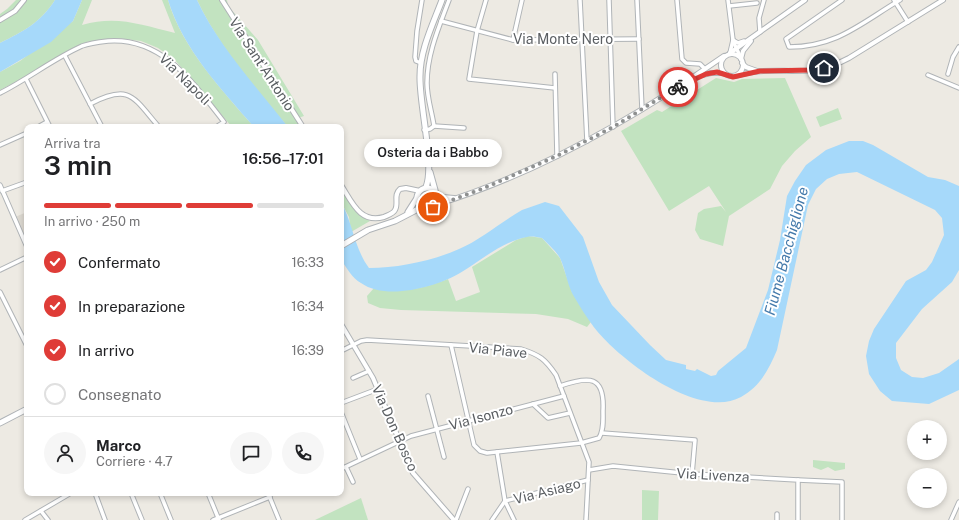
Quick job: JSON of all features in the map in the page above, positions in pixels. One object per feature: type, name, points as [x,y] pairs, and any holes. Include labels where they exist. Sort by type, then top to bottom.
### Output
[{"type":"main road","points":[[344,244],[368,230],[395,221],[422,207],[428,208],[435,205],[438,199],[430,172],[423,122],[420,85],[421,63],[442,0]]},
{"type":"main road","points":[[407,214],[420,191],[426,187],[430,172]]},
{"type":"main road","points":[[426,187],[436,192]]},
{"type":"main road","points":[[417,197],[418,203],[422,207]]},
{"type":"main road","points":[[0,423],[24,411]]},
{"type":"street","points":[[0,20],[16,11],[24,0]]},
{"type":"street","name":"Via Sant'Antonio","points":[[222,0],[302,124]]},
{"type":"street","points":[[421,63],[417,62],[416,57],[417,31],[422,0]]},
{"type":"street","points":[[434,126],[432,120],[428,78],[433,45],[449,0]]},
{"type":"street","points":[[486,0],[477,31],[469,79],[555,88]]},
{"type":"street","points":[[513,40],[522,0]]},
{"type":"street","points":[[580,0],[587,141]]},
{"type":"street","points":[[609,0],[613,127]]},
{"type":"street","points":[[638,0],[642,109]]},
{"type":"street","points":[[677,0],[682,59],[686,63],[700,64],[705,69]]},
{"type":"street","points":[[728,0],[733,40],[730,53]]},
{"type":"street","points":[[760,32],[759,18],[764,0]]},
{"type":"street","points":[[435,205],[482,189],[557,156],[613,127],[690,80],[754,37],[805,0]]},
{"type":"street","points":[[842,0],[786,39],[789,46],[802,47],[834,40],[853,30],[895,1],[900,0]]},
{"type":"street","points":[[690,80],[706,74],[724,73],[730,77],[759,72],[813,70],[837,64],[943,0]]},
{"type":"street","points":[[895,1],[908,22]]},
{"type":"street","points":[[729,6],[757,3]]},
{"type":"street","name":"Via Monte Nero","points":[[441,21],[513,40],[639,39]]},
{"type":"street","points":[[733,40],[736,43],[740,43],[754,37]]},
{"type":"street","points":[[736,76],[741,71],[743,51],[754,37]]},
{"type":"street","points":[[733,40],[741,60]]},
{"type":"street","name":"Via Napoli","points":[[0,93],[87,45],[116,41],[140,44],[157,51],[172,61],[201,93],[224,122],[221,124]]},
{"type":"street","points":[[948,74],[953,57],[959,47]]},
{"type":"street","points":[[730,53],[737,54],[749,69],[759,72]]},
{"type":"street","points":[[65,56],[100,124]]},
{"type":"street","points":[[724,56],[722,63],[724,73]]},
{"type":"street","points":[[555,74],[557,156]]},
{"type":"street","points":[[928,75],[959,88]]},
{"type":"street","points":[[26,79],[47,122],[43,124]]},
{"type":"street","points":[[90,104],[115,93],[128,94],[135,99],[156,124]]},
{"type":"street","points":[[423,122],[432,120]]},
{"type":"street","points":[[424,130],[430,129],[434,126],[464,128]]},
{"type":"street","points":[[0,145],[24,134]]},
{"type":"street","points":[[2,191],[24,183]]},
{"type":"street","points":[[0,185],[24,240]]},
{"type":"street","points":[[344,188],[359,211],[368,218],[372,219],[392,213],[395,209],[397,191],[403,188],[411,188],[420,191]]},
{"type":"street","points":[[411,188],[417,197]]},
{"type":"street","points":[[436,192],[443,197],[454,198]]},
{"type":"street","points":[[0,270],[24,258]]},
{"type":"street","points":[[0,292],[24,340]]},
{"type":"street","name":"Via Don Bosco","points":[[344,329],[378,389],[413,473],[455,520]]},
{"type":"street","name":"Via Piave","points":[[344,350],[367,340],[521,349],[537,354],[547,363],[560,386],[589,462],[586,520]]},
{"type":"street","points":[[451,345],[474,444],[480,451],[487,453],[581,443],[599,438],[602,433],[603,395],[600,386],[592,380],[585,379],[560,386]]},
{"type":"street","name":"Via Don Bosco","points":[[353,378],[369,371]]},
{"type":"street","points":[[344,402],[378,389]]},
{"type":"street","points":[[428,396],[444,457]]},
{"type":"street","name":"Via Isonzo","points":[[346,467],[399,440],[468,420],[564,396]]},
{"type":"street","points":[[533,404],[548,418],[570,413]]},
{"type":"street","points":[[344,420],[360,460]]},
{"type":"street","points":[[602,433],[695,440],[692,474]]},
{"type":"street","points":[[497,452],[505,502],[514,520]]},
{"type":"street","name":"Via Livenza","points":[[589,470],[613,466],[692,474],[842,482],[842,520]]},
{"type":"street","points":[[346,467],[353,482]]},
{"type":"street","name":"Via Asiago","points":[[505,502],[588,480]]},
{"type":"street","points":[[798,480],[798,520]]},
{"type":"street","points":[[455,520],[468,489]]},
{"type":"street","points":[[26,520],[66,496]]},
{"type":"street","points":[[96,496],[105,520]]},
{"type":"street","points":[[132,496],[142,520]]},
{"type":"street","points":[[161,496],[171,520]]},
{"type":"street","points":[[209,496],[219,519]]},
{"type":"street","points":[[213,520],[219,519],[270,498],[279,520]]},
{"type":"street","points":[[492,520],[505,502]]},
{"type":"street","points":[[951,520],[959,502]]},
{"type":"street","points":[[41,511],[48,520]]},
{"type":"street","points":[[450,515],[458,512]]},
{"type":"street","points":[[777,514],[777,520]]},
{"type":"shaded area","points":[[24,213],[24,235],[15,217]]},
{"type":"green space","points":[[16,0],[55,0],[43,15],[31,26],[0,43],[0,14]]},
{"type":"green space","points":[[82,0],[92,0],[82,25],[95,22],[118,21],[140,24],[175,33],[162,0],[168,0],[174,18],[193,52],[216,83],[251,124],[229,124],[174,59],[158,48],[141,41],[116,38],[86,42],[65,56],[0,90],[0,72],[20,61],[73,21]]},
{"type":"green space","points":[[197,0],[227,0],[228,6],[258,40],[304,116],[298,118],[301,124],[286,124],[226,50]]},
{"type":"green space","points":[[716,78],[734,82],[742,79],[785,78],[811,137],[795,151],[782,166],[770,189],[729,216],[723,246],[700,239],[695,230],[698,213],[704,209],[721,206],[726,212],[709,186],[669,211],[621,131],[657,110],[662,112]]},
{"type":"green space","points":[[838,108],[842,119],[820,127],[816,117]]},
{"type":"green space","points":[[344,192],[356,211],[370,221],[351,232],[349,217],[344,208]]},
{"type":"green space","points":[[528,236],[542,238],[560,258],[572,292],[591,322],[587,327],[568,319],[536,314],[401,310],[380,308],[368,303],[367,296],[374,288],[394,290],[412,289],[448,279],[456,301],[480,292],[472,267],[516,240]]},
{"type":"green space","points":[[813,460],[845,463],[845,469],[835,471],[828,467],[821,470],[813,467]]},
{"type":"green space","points":[[642,490],[659,491],[658,520],[642,520]]},
{"type":"green space","points":[[361,498],[368,520],[315,520]]},
{"type":"water","points":[[55,0],[82,0],[73,21],[51,42],[0,72],[0,43],[31,26],[43,15]]},
{"type":"water","points":[[168,0],[197,0],[216,34],[227,50],[286,124],[251,124],[204,68],[183,35]]},
{"type":"water","name":"Fiume Bacchiglione","points":[[849,141],[863,141],[873,145],[928,177],[945,180],[959,186],[959,270],[952,282],[922,309],[896,343],[896,358],[901,370],[912,377],[923,378],[939,373],[959,359],[959,390],[929,404],[892,401],[880,391],[869,374],[866,356],[869,341],[874,329],[906,281],[926,270],[932,262],[944,235],[942,218],[935,210],[857,172],[839,174],[827,179],[816,189],[808,205],[777,350],[771,364],[759,383],[748,393],[741,397],[724,402],[704,401],[663,384],[643,372],[609,344],[590,322],[572,293],[560,258],[542,238],[529,237],[518,239],[492,252],[450,278],[425,287],[411,290],[384,291],[371,288],[355,278],[344,264],[344,208],[364,260],[369,268],[380,268],[403,265],[438,257],[467,245],[522,210],[545,202],[559,206],[583,237],[599,282],[612,305],[666,360],[686,365],[686,369],[695,371],[697,369],[711,376],[716,375],[718,371],[746,348],[768,290],[780,240],[787,196],[806,165],[826,150]]},
{"type":"way so far","points":[[433,207],[435,205],[448,202],[454,198],[482,189],[557,156],[613,127],[678,87]]},
{"type":"place","name":"Osteria da i Babbo","points":[[433,207]]},
{"type":"route","points":[[678,87],[700,75],[717,72],[733,77],[760,71],[813,70],[824,68]]}]
